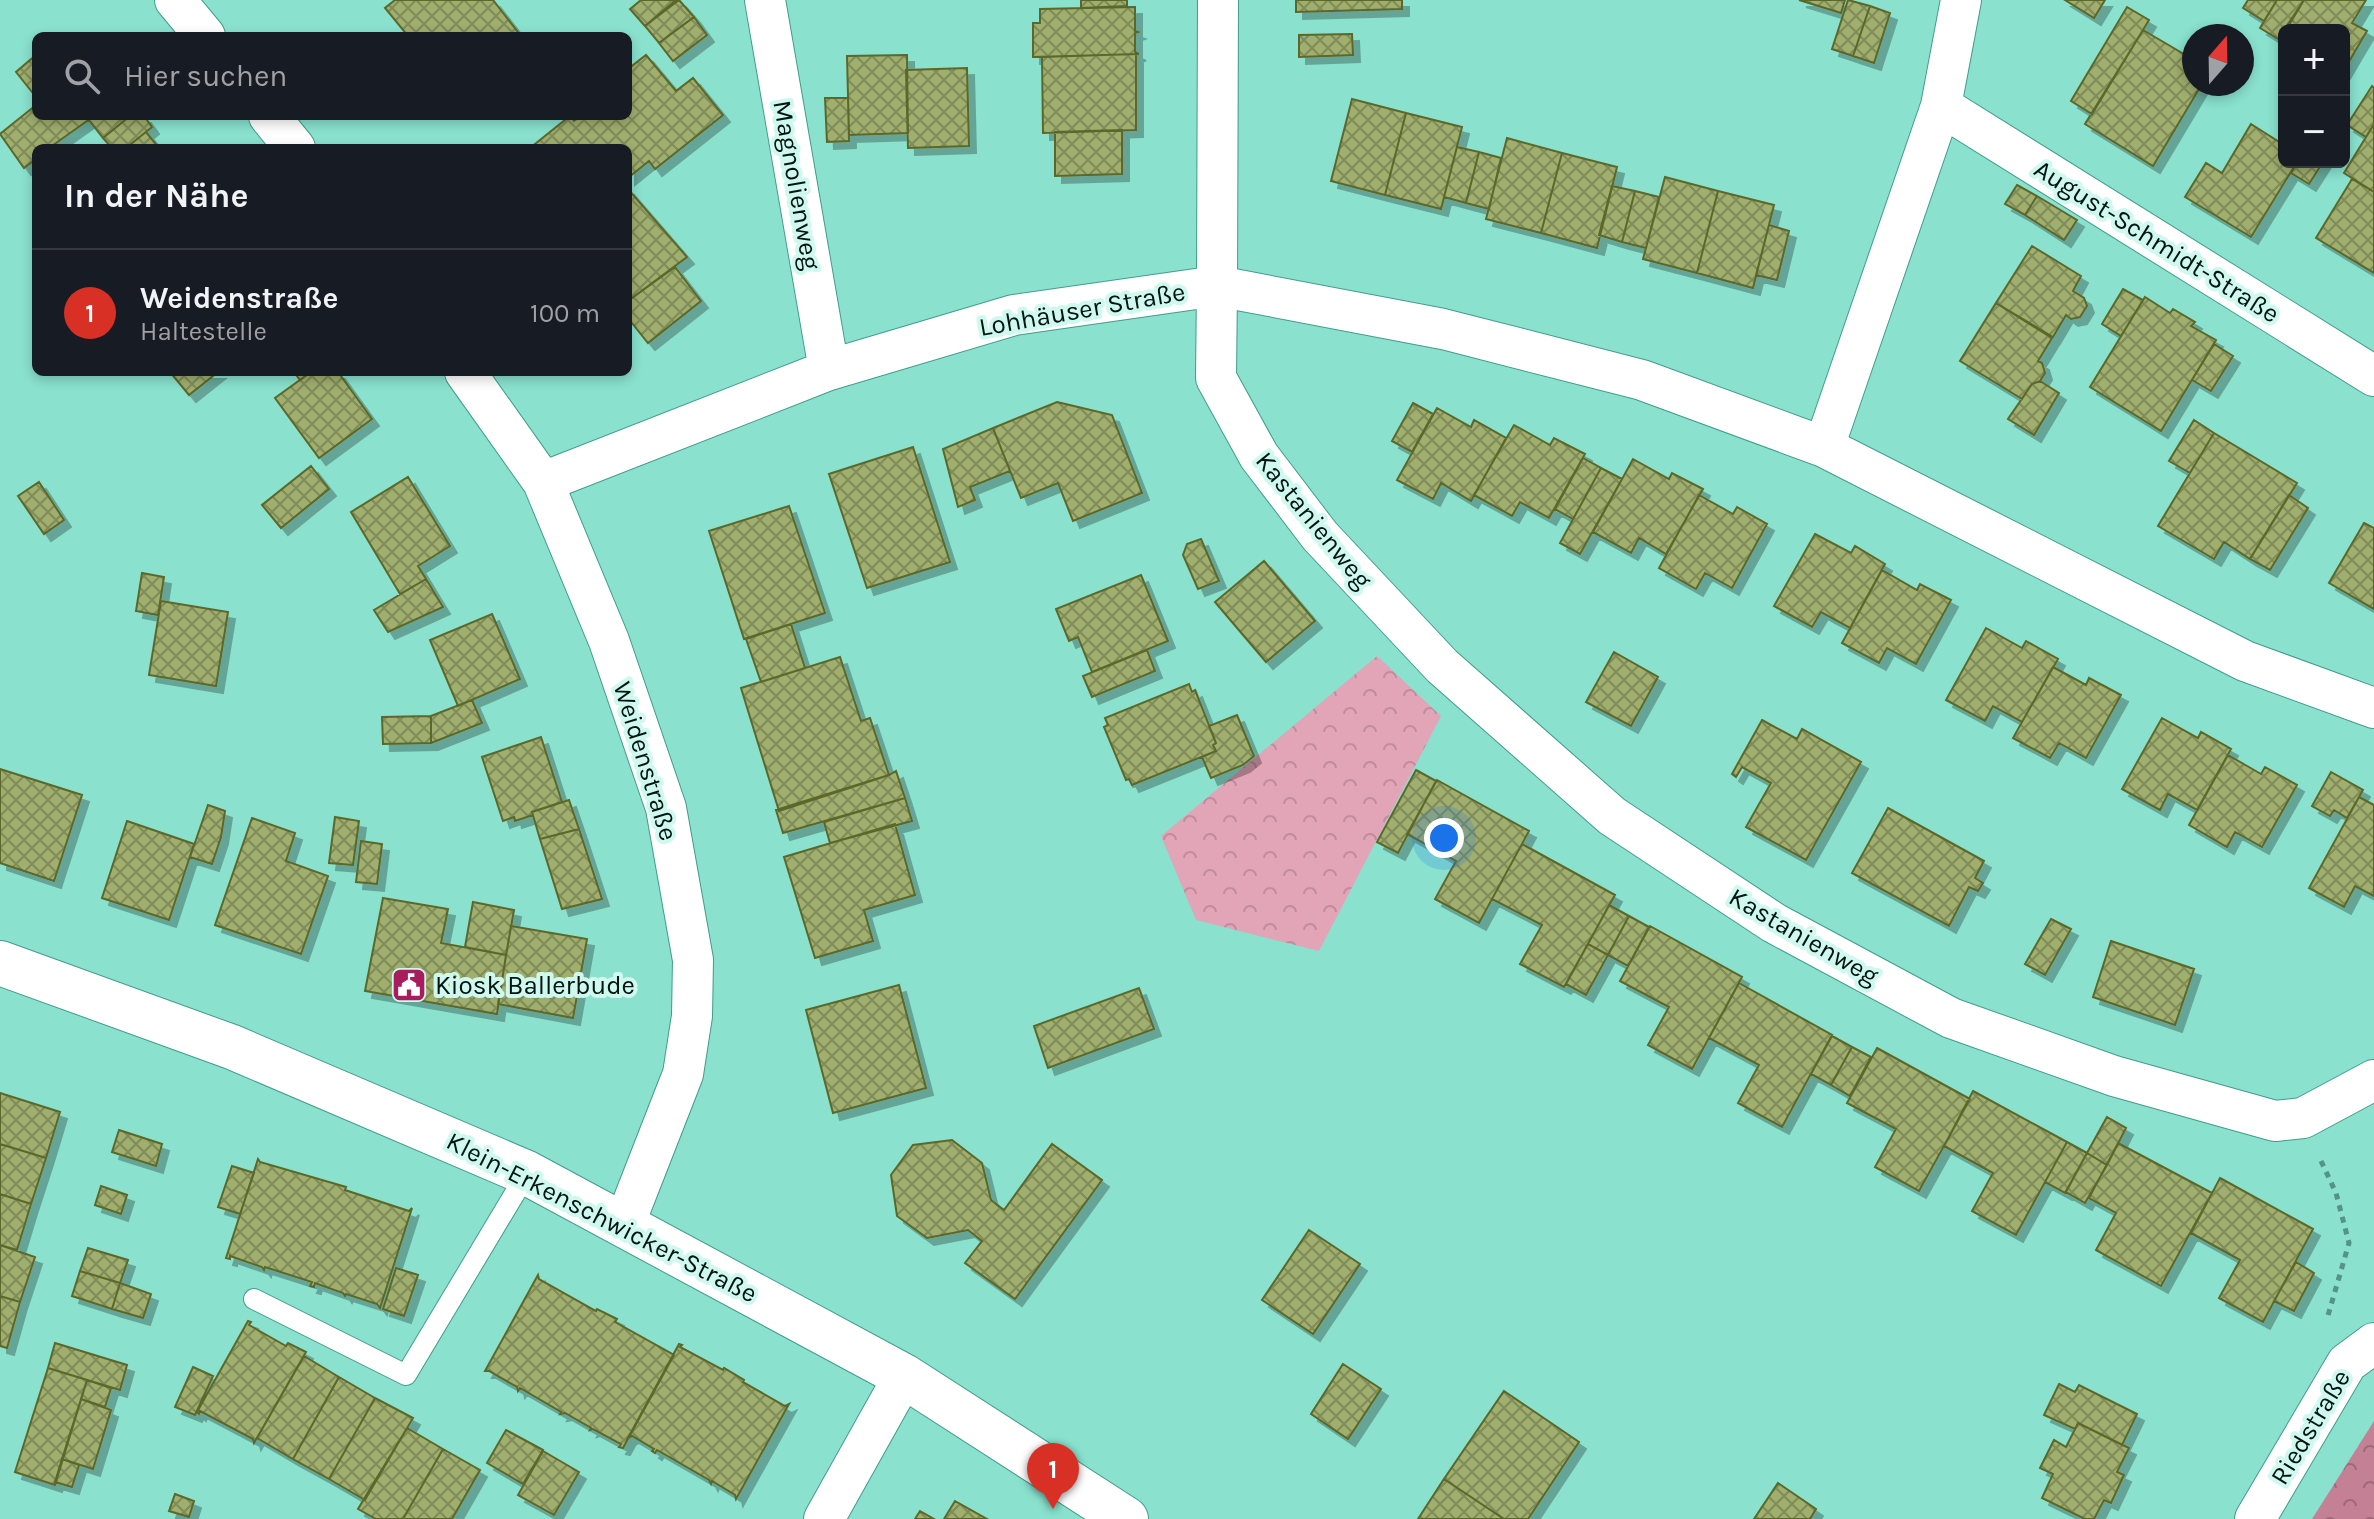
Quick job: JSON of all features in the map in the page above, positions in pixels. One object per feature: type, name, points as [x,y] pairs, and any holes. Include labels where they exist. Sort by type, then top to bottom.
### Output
[{"type":"street","points":[[175,0],[202,32]]},
{"type":"street","name":"Magnolienweg","points":[[765,0],[829,370]]},
{"type":"street","name":"Lohhäuser Straße","points":[[543,482],[829,370],[1014,315],[1217,286],[1218,0]]},
{"type":"street","points":[[1824,447],[1941,106],[1961,0]]},
{"type":"street","name":"August-Schmidt-Straße","points":[[1941,106],[2374,376]]},
{"type":"street","points":[[272,120],[292,144]]},
{"type":"street","points":[[1217,286],[1443,329],[1642,380],[1824,447],[2245,661],[2374,708]]},
{"type":"street","name":"Kastanienweg","points":[[1217,286],[1216,378],[1259,456],[1320,536],[1442,666],[1612,816],[1774,923],[1951,1018],[2114,1076],[2275,1121],[2303,1118],[2374,1080]]},
{"type":"street","name":"Weidenstraße","points":[[468,376],[543,482],[609,641],[666,808],[693,960],[692,1016],[683,1074],[624,1225]]},
{"type":"street","name":"Klein-Erkenschwicker-Straße","points":[[0,963],[232,1047],[527,1173],[904,1376],[1126,1519]]},
{"type":"street","name":"Riedstraße","points":[[2255,1519],[2361,1353]]},
{"type":"street","points":[[824,1519],[904,1376]]},
{"type":"lane","points":[[254,1299],[406,1375],[527,1173]]},
{"type":"path","points":[[2303,1118],[2336,1193],[2349,1243],[2321,1338],[2361,1353]]},
{"type":"green space","points":[[1377,656],[1441,716],[1319,951],[1196,920],[1161,836]]},
{"type":"green space","points":[[2374,1421],[2374,1519],[2312,1519]]},
{"type":"building","points":[[395,0],[493,0],[518,32],[405,32],[385,8]]},
{"type":"building","points":[[641,0],[676,0],[645,26],[630,9]]},
{"type":"building","points":[[679,0],[694,17],[659,43],[645,26]]},
{"type":"building","points":[[1081,0],[1127,0],[1127,6],[1081,8]]},
{"type":"building","points":[[1296,0],[1402,0],[1402,9],[1296,12]]},
{"type":"building","points":[[1799,0],[1845,0],[1841,13]]},
{"type":"building","points":[[1848,0],[1870,6],[1853,56],[1832,49]]},
{"type":"building","points":[[2065,0],[2105,0],[2094,18]]},
{"type":"building","points":[[2248,0],[2277,0],[2264,21],[2243,8]]},
{"type":"building","points":[[2277,0],[2304,0],[2288,24],[2278,24],[2278,39],[2260,28]]},
{"type":"building","points":[[2304,0],[2366,0],[2352,23],[2367,31],[2350,60],[2350,24],[2290,24]]},
{"type":"building","points":[[1870,6],[1890,13],[1874,63],[1853,56]]},
{"type":"building","points":[[1135,7],[1135,31],[1138,32],[1135,33],[1135,52],[1139,54],[1033,57],[1033,23],[1040,23],[1040,9]]},
{"type":"building","points":[[2127,7],[2149,20],[2092,114],[2071,101]]},
{"type":"building","points":[[694,17],[707,35],[673,61],[659,43]]},
{"type":"building","points":[[2143,30],[2182,53],[2182,96],[2195,96],[2153,166],[2085,124]]},
{"type":"building","points":[[1352,34],[1353,55],[1299,57],[1299,35]]},
{"type":"building","points":[[1136,54],[1136,130],[1043,133],[1042,57]]},
{"type":"building","points":[[646,55],[676,91],[693,78],[723,115],[655,169],[649,161],[632,175],[632,144],[535,144],[565,120],[632,120],[632,66]]},
{"type":"building","points":[[907,55],[908,133],[849,135],[847,56]]},
{"type":"building","points":[[32,58],[32,92],[16,72]]},
{"type":"building","points":[[967,68],[969,146],[908,148],[906,70]]},
{"type":"building","points":[[2372,86],[2374,124],[2366,137],[2350,127],[2350,120]]},
{"type":"building","points":[[825,98],[848,98],[849,141],[827,142]]},
{"type":"building","points":[[1352,99],[1406,113],[1385,195],[1331,181]]},
{"type":"building","points":[[32,108],[32,120],[88,120],[55,144],[32,144],[32,162],[24,168],[0,134]]},
{"type":"building","points":[[1406,113],[1462,127],[1441,209],[1385,195]]},
{"type":"building","points":[[89,120],[125,120],[103,138]]},
{"type":"building","points":[[125,120],[147,120],[152,127],[131,144],[108,144],[103,138]]},
{"type":"building","points":[[2251,124],[2278,141],[2278,168],[2293,168],[2251,237],[2185,197],[2206,163],[2222,173]]},
{"type":"building","points":[[2374,124],[2374,192],[2344,173],[2350,168]]},
{"type":"building","points":[[1122,130],[1122,174],[1055,176],[1055,132]]},
{"type":"building","points":[[146,132],[156,144],[131,144]]},
{"type":"building","points":[[1507,138],[1562,153],[1541,233],[1486,219]]},
{"type":"building","points":[[1457,147],[1479,152],[1466,203],[1444,197]]},
{"type":"building","points":[[1479,152],[1501,158],[1489,209],[1466,203]]},
{"type":"building","points":[[1562,153],[1617,167],[1597,248],[1541,233]]},
{"type":"building","points":[[2294,168],[2319,168],[2309,184],[2291,173]]},
{"type":"building","points":[[1665,177],[1718,191],[1697,273],[1643,259]]},
{"type":"building","points":[[2352,179],[2374,192],[2374,273],[2316,238]]},
{"type":"building","points":[[2017,185],[2037,196],[2025,215],[2005,204]]},
{"type":"building","points":[[1612,186],[1635,191],[1622,242],[1599,235]]},
{"type":"building","points":[[1635,191],[1659,197],[1646,248],[1622,242]]},
{"type":"building","points":[[1718,191],[1774,205],[1753,288],[1697,273]]},
{"type":"building","points":[[632,194],[687,257],[632,298]]},
{"type":"building","points":[[2037,196],[2077,220],[2064,240],[2025,215]]},
{"type":"building","points":[[1769,225],[1789,231],[1777,280],[1756,275]]},
{"type":"building","points":[[2032,246],[2081,276],[2073,291],[2084,298],[2087,306],[2080,317],[2071,319],[2066,315],[2053,337],[1996,303]]},
{"type":"building","points":[[675,267],[701,301],[648,343],[632,323],[632,298]]},
{"type":"building","points":[[2123,289],[2143,300],[2121,336],[2102,324]]},
{"type":"building","points":[[2145,297],[2170,313],[2173,309],[2195,322],[2191,326],[2216,340],[2161,431],[2090,387]]},
{"type":"building","points":[[1996,303],[2052,338],[2038,361],[2042,363],[2045,373],[2040,381],[2032,384],[2022,399],[1960,361]]},
{"type":"building","points":[[2214,344],[2233,356],[2211,391],[2192,380]]},
{"type":"building","points":[[173,376],[213,376],[189,395]]},
{"type":"building","points":[[305,376],[341,376],[372,419],[319,458],[275,398]]},
{"type":"building","points":[[2040,381],[2059,393],[2034,435],[2008,419],[2032,384]]},
{"type":"building","points":[[1057,402],[1112,415],[1142,493],[1073,521],[1058,483],[1021,498],[993,428]]},
{"type":"building","points":[[1413,403],[1433,414],[1412,452],[1392,441]]},
{"type":"building","points":[[1437,408],[1471,427],[1474,420],[1506,438],[1471,501],[1441,483],[1433,499],[1397,480]]},
{"type":"building","points":[[2194,420],[2214,433],[2190,473],[2169,461]]},
{"type":"building","points":[[1514,425],[1550,445],[1554,438],[1585,454],[1549,518],[1520,502],[1512,516],[1474,495]]},
{"type":"building","points":[[993,428],[1010,471],[970,487],[975,500],[958,507],[943,449]]},
{"type":"building","points":[[2214,433],[2297,483],[2250,559],[2224,542],[2214,559],[2158,526]]},
{"type":"building","points":[[913,447],[950,562],[867,588],[829,474]]},
{"type":"building","points":[[1583,458],[1601,468],[1573,519],[1555,509]]},
{"type":"building","points":[[1633,459],[1669,479],[1672,473],[1703,489],[1666,554],[1639,538],[1631,553],[1593,532]]},
{"type":"building","points":[[311,466],[329,489],[281,528],[262,505]]},
{"type":"building","points":[[1601,468],[1622,479],[1580,554],[1560,543]]},
{"type":"building","points":[[408,477],[450,546],[418,566],[426,579],[400,594],[351,512]]},
{"type":"building","points":[[39,482],[64,520],[44,534],[18,496]]},
{"type":"building","points":[[1699,495],[1733,514],[1737,507],[1767,524],[1732,588],[1705,573],[1696,589],[1659,568]]},
{"type":"building","points":[[2289,495],[2308,508],[2270,570],[2250,559]]},
{"type":"building","points":[[789,506],[825,613],[744,639],[709,531]]},
{"type":"building","points":[[2364,523],[2374,528],[2374,609],[2329,583]]},
{"type":"building","points":[[1815,534],[1851,553],[1855,546],[1885,564],[1850,628],[1821,612],[1812,627],[1774,606]]},
{"type":"building","points":[[1201,539],[1219,581],[1198,589],[1183,555],[1187,544]]},
{"type":"building","points":[[1264,561],[1315,621],[1266,662],[1215,602]]},
{"type":"building","points":[[1882,570],[1917,590],[1920,584],[1951,600],[1916,664],[1887,648],[1879,663],[1842,643]]},
{"type":"building","points":[[142,573],[164,577],[158,615],[136,611]]},
{"type":"building","points":[[1141,575],[1168,641],[1092,672],[1078,637],[1069,641],[1056,609]]},
{"type":"building","points":[[426,579],[443,607],[388,632],[374,610]]},
{"type":"building","points":[[161,601],[228,612],[216,686],[149,675]]},
{"type":"building","points":[[492,614],[520,679],[458,706],[430,640]]},
{"type":"building","points":[[791,624],[805,668],[761,682],[746,639]]},
{"type":"building","points":[[1986,628],[2022,648],[2026,641],[2058,659],[2022,722],[1993,706],[1985,721],[1946,700]]},
{"type":"building","points":[[1147,650],[1155,671],[1092,697],[1083,676]]},
{"type":"building","points":[[1614,652],[1658,677],[1631,726],[1586,702]]},
{"type":"building","points":[[840,657],[861,721],[870,718],[889,775],[779,811],[741,688]]},
{"type":"building","points":[[2053,667],[2086,685],[2089,678],[2121,695],[2086,758],[2059,743],[2050,758],[2013,738]]},
{"type":"building","points":[[1189,684],[1192,692],[1195,690],[1216,743],[1213,745],[1216,751],[1132,785],[1129,779],[1126,780],[1104,727],[1108,725],[1105,718]]},
{"type":"building","points":[[472,700],[482,723],[431,743],[431,716]]},
{"type":"building","points":[[1237,715],[1254,756],[1243,765],[1211,778],[1202,757],[1216,751],[1209,726]]},
{"type":"building","points":[[431,716],[431,743],[383,744],[382,717]]},
{"type":"building","points":[[2162,718],[2198,738],[2201,732],[2231,749],[2197,810],[2168,794],[2160,810],[2122,789]]},
{"type":"building","points":[[1762,720],[1797,739],[1802,729],[1861,762],[1806,860],[1746,827],[1771,783],[1742,767],[1736,777],[1732,774]]},
{"type":"building","points":[[541,737],[562,802],[515,821],[514,817],[503,821],[482,757]]},
{"type":"building","points":[[2228,755],[2261,774],[2265,767],[2297,785],[2262,847],[2235,832],[2227,847],[2189,825]]},
{"type":"building","points":[[0,769],[82,795],[54,881],[0,863]]},
{"type":"building","points":[[1416,770],[1436,781],[1398,853],[1377,842]]},
{"type":"building","points":[[896,771],[905,798],[783,833],[776,810]]},
{"type":"building","points":[[2331,772],[2363,790],[2347,818],[2334,810],[2330,816],[2312,806]]},
{"type":"building","points":[[1437,780],[1529,831],[1479,923],[1435,899],[1456,861],[1407,834]]},
{"type":"building","points":[[2359,797],[2374,805],[2374,896],[2355,886],[2344,907],[2309,888]]},
{"type":"building","points":[[905,798],[912,821],[830,843],[824,822]]},
{"type":"building","points":[[569,800],[579,829],[540,839],[532,812]]},
{"type":"building","points":[[208,805],[225,811],[212,864],[190,857]]},
{"type":"building","points":[[1888,808],[1984,861],[1975,878],[1983,883],[1978,891],[1969,887],[1949,926],[1852,873]]},
{"type":"building","points":[[335,817],[359,821],[353,865],[329,863]]},
{"type":"building","points":[[252,818],[295,833],[286,861],[328,876],[301,954],[215,925]]},
{"type":"building","points":[[127,821],[194,844],[169,920],[102,898]]},
{"type":"building","points":[[895,824],[915,895],[864,910],[873,941],[815,958],[784,857]]},
{"type":"building","points":[[579,829],[602,899],[562,909],[540,839]]},
{"type":"building","points":[[361,841],[382,844],[377,884],[356,882]]},
{"type":"building","points":[[1522,844],[1615,895],[1564,987],[1520,964],[1542,925],[1492,899]]},
{"type":"building","points":[[383,898],[448,909],[441,943],[506,955],[497,1014],[365,991]]},
{"type":"building","points":[[473,902],[514,910],[506,955],[465,947]]},
{"type":"building","points":[[1609,905],[1629,916],[1608,955],[1588,944]]},
{"type":"building","points":[[1629,916],[1649,927],[1628,966],[1608,955]]},
{"type":"building","points":[[2051,919],[2071,929],[2045,975],[2025,964]]},
{"type":"building","points":[[511,926],[587,939],[573,1018],[498,1004]]},
{"type":"building","points":[[1650,926],[1742,977],[1692,1069],[1648,1045],[1669,1007],[1620,981]]},
{"type":"building","points":[[2111,941],[2194,969],[2175,1025],[2093,997]]},
{"type":"building","points":[[1588,944],[1608,955],[1586,995],[1566,984]]},
{"type":"building","points":[[1739,983],[1832,1035],[1782,1127],[1738,1103],[1759,1065],[1709,1038]]},
{"type":"building","points":[[899,985],[926,1088],[833,1113],[806,1010]]},
{"type":"building","points":[[1139,988],[1154,1029],[1048,1068],[1034,1026]]},
{"type":"building","points":[[1832,1036],[1852,1047],[1831,1085],[1811,1074]]},
{"type":"building","points":[[1852,1047],[1871,1057],[1850,1096],[1831,1085]]},
{"type":"building","points":[[1877,1048],[1970,1099],[1919,1191],[1875,1167],[1896,1129],[1847,1103]]},
{"type":"building","points":[[1973,1091],[2067,1142],[2016,1235],[1972,1211],[1993,1173],[1944,1146]]},
{"type":"building","points":[[0,1093],[60,1112],[46,1158],[0,1144]]},
{"type":"building","points":[[2107,1117],[2126,1128],[2107,1165],[2087,1153]]},
{"type":"building","points":[[119,1130],[162,1144],[156,1166],[112,1152]]},
{"type":"building","points":[[952,1140],[982,1163],[991,1200],[1004,1210],[1052,1144],[1102,1180],[1015,1299],[965,1263],[982,1241],[968,1230],[927,1238],[897,1216],[891,1175],[913,1145]]},
{"type":"building","points":[[2067,1142],[2087,1153],[2065,1193],[2045,1182]]},
{"type":"building","points":[[2118,1143],[2212,1193],[2161,1286],[2096,1250],[2116,1213],[2089,1198]]},
{"type":"building","points":[[0,1144],[46,1158],[31,1204],[0,1194]]},
{"type":"building","points":[[2087,1153],[2107,1165],[2085,1203],[2066,1192]]},
{"type":"building","points":[[258,1159],[409,1211],[412,1208],[380,1308],[377,1304],[345,1296],[315,1283],[314,1287],[310,1286],[312,1282],[265,1267],[264,1270],[230,1256],[230,1259],[226,1258]]},
{"type":"building","points":[[232,1166],[254,1173],[240,1214],[218,1207]]},
{"type":"building","points":[[2220,1178],[2313,1229],[2263,1322],[2219,1298],[2240,1260],[2191,1233]]},
{"type":"building","points":[[101,1186],[127,1195],[121,1214],[95,1205]]},
{"type":"building","points":[[0,1194],[31,1204],[17,1250],[0,1245]]},
{"type":"building","points":[[1309,1230],[1360,1264],[1313,1334],[1262,1300]]},
{"type":"building","points":[[0,1245],[35,1257],[20,1302],[0,1296]]},
{"type":"building","points":[[88,1248],[128,1260],[120,1283],[80,1271]]},
{"type":"building","points":[[2296,1262],[2314,1273],[2294,1311],[2274,1301]]},
{"type":"building","points":[[396,1268],[418,1275],[404,1316],[383,1309]]},
{"type":"building","points":[[80,1271],[120,1283],[112,1309],[72,1296]]},
{"type":"building","points":[[538,1275],[539,1279],[596,1311],[617,1319],[615,1322],[674,1355],[623,1448],[619,1447],[621,1444],[590,1430],[565,1413],[560,1414],[520,1388],[518,1391],[517,1387],[485,1371]]},
{"type":"building","points":[[120,1283],[151,1294],[143,1318],[112,1309]]},
{"type":"building","points":[[0,1296],[20,1302],[7,1348],[0,1346]]},
{"type":"building","points":[[248,1321],[251,1322],[249,1325],[286,1346],[288,1343],[306,1352],[254,1443],[253,1439],[197,1412]]},
{"type":"building","points":[[55,1343],[127,1365],[120,1390],[48,1368]]},
{"type":"building","points":[[679,1344],[785,1406],[789,1404],[736,1499],[735,1495],[712,1481],[711,1484],[657,1450],[655,1453],[652,1451],[654,1449],[632,1436],[628,1438]]},
{"type":"building","points":[[304,1356],[339,1377],[293,1459],[257,1438]]},
{"type":"building","points":[[1343,1364],[1381,1389],[1348,1439],[1311,1414]]},
{"type":"building","points":[[193,1367],[213,1376],[195,1415],[175,1407]]},
{"type":"building","points":[[48,1368],[87,1380],[55,1485],[15,1472]]},
{"type":"building","points":[[339,1377],[375,1398],[329,1479],[293,1459]]},
{"type":"building","points":[[87,1380],[111,1388],[105,1407],[81,1399]]},
{"type":"building","points":[[2059,1384],[2075,1392],[2079,1385],[2137,1414],[2122,1445],[2078,1423],[2075,1429],[2044,1415]]},
{"type":"building","points":[[1504,1391],[1579,1442],[1528,1519],[1504,1519],[1444,1479]]},
{"type":"building","points":[[375,1398],[413,1418],[365,1500],[329,1479]]},
{"type":"building","points":[[81,1399],[111,1410],[93,1469],[62,1459]]},
{"type":"building","points":[[2078,1423],[2129,1448],[2117,1472],[2124,1475],[2111,1503],[2104,1500],[2094,1519],[2085,1519],[2042,1498],[2053,1474],[2040,1468],[2054,1440],[2066,1447]]},
{"type":"building","points":[[407,1428],[443,1449],[403,1519],[376,1519],[358,1509]]},
{"type":"building","points":[[506,1430],[543,1450],[523,1484],[487,1463]]},
{"type":"building","points":[[443,1449],[480,1470],[452,1519],[403,1519]]},
{"type":"building","points":[[543,1451],[579,1472],[554,1515],[518,1495]]},
{"type":"building","points":[[62,1459],[79,1465],[72,1487],[55,1482]]},
{"type":"building","points":[[1444,1479],[1504,1519],[1418,1519]]},
{"type":"building","points":[[1778,1483],[1816,1509],[1810,1519],[1754,1519]]},
{"type":"building","points":[[175,1494],[194,1501],[189,1517],[169,1511]]},
{"type":"building","points":[[955,1501],[987,1519],[944,1519]]},
{"type":"building","points":[[920,1511],[934,1519],[915,1519]]},
{"type":"place","name":"Kiosk Ballerbude","points":[[409,985]]},
{"type":"place","name":"Weidenstraße","points":[[1053,1509]]}]
